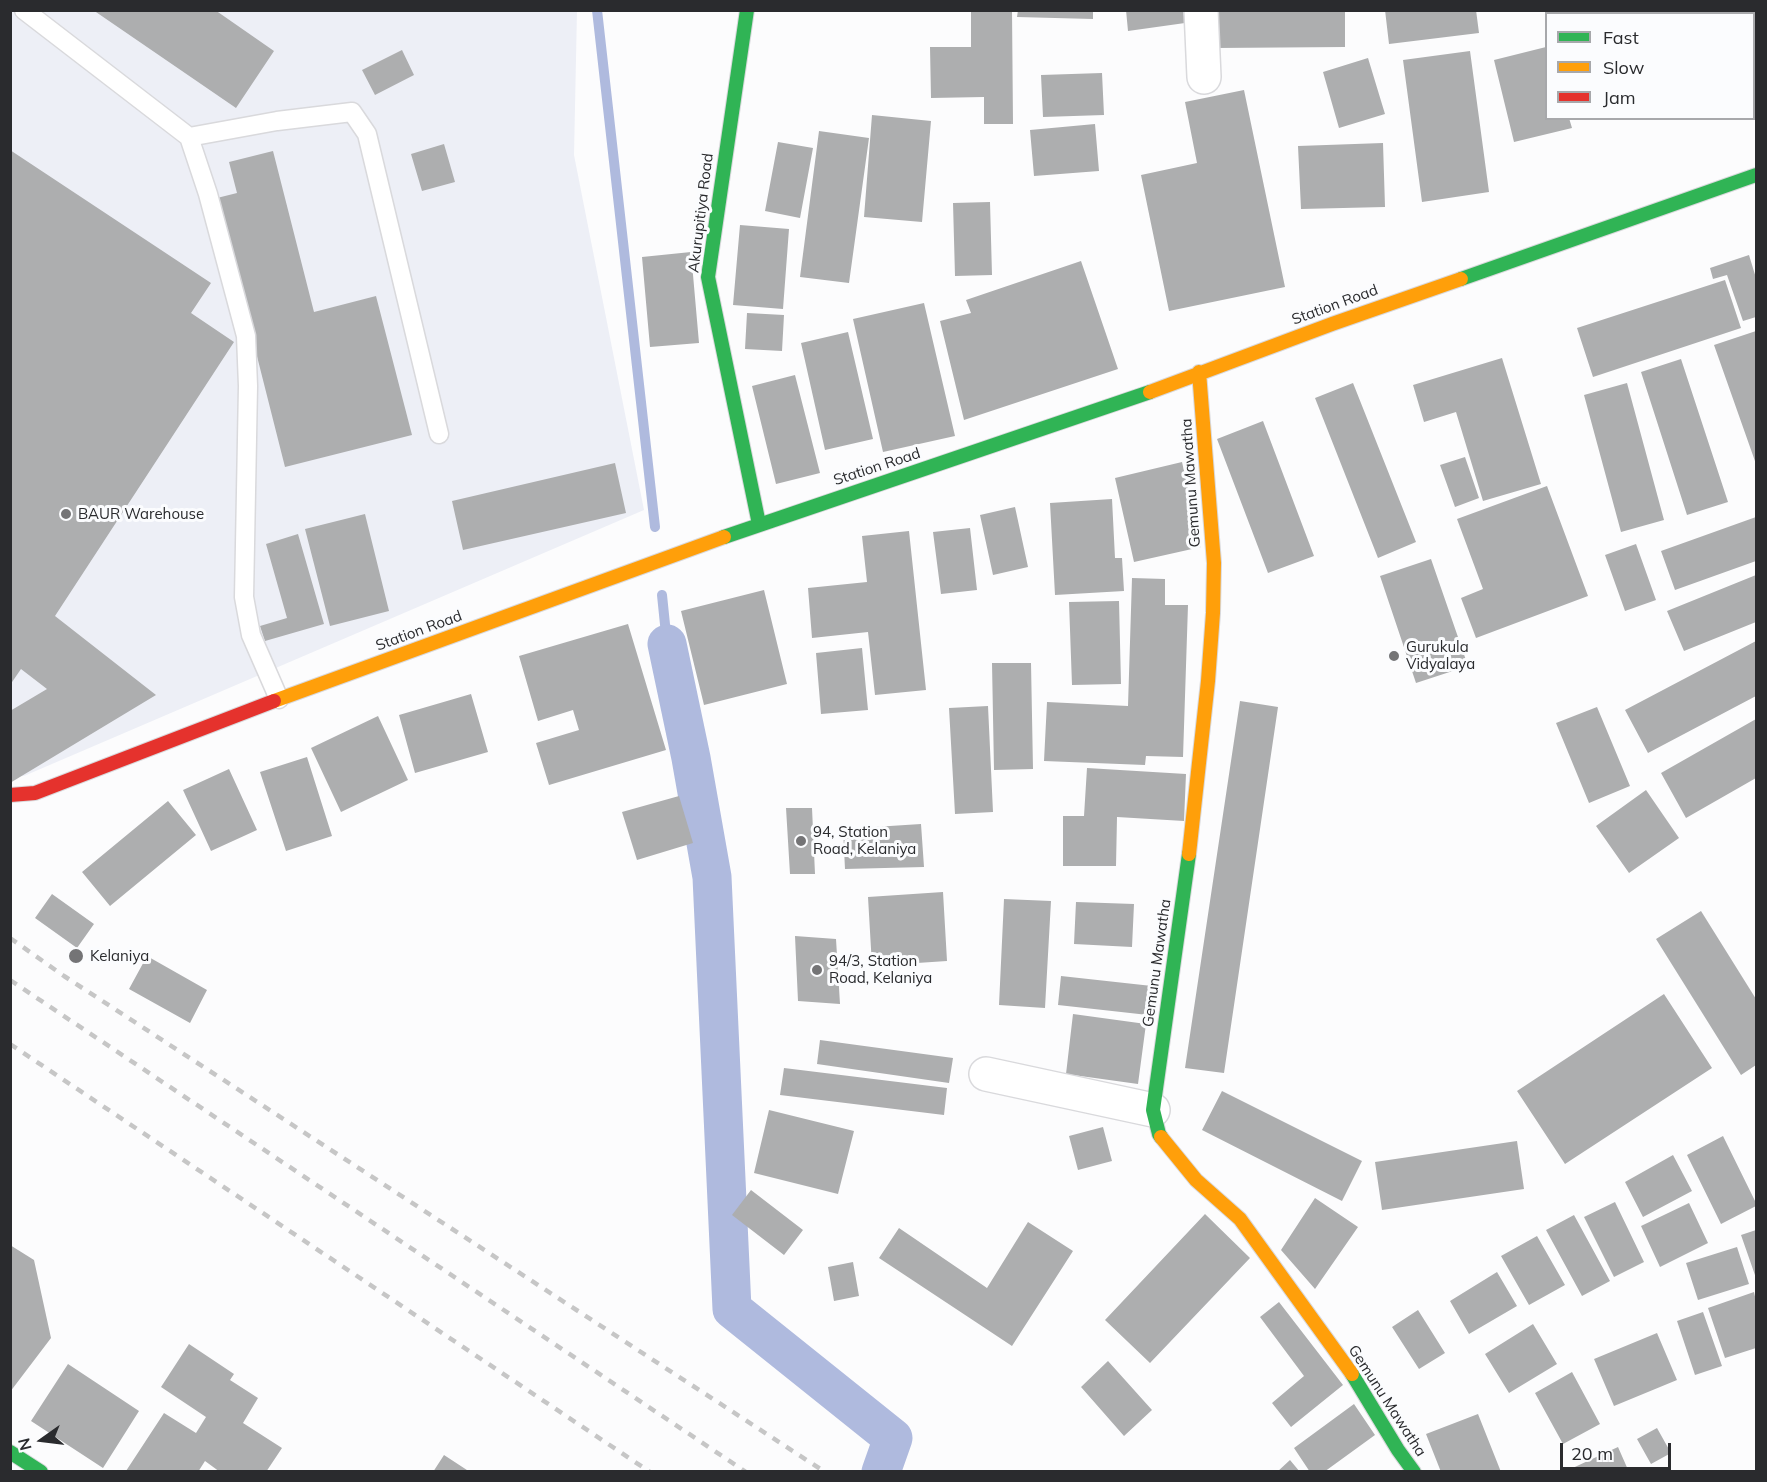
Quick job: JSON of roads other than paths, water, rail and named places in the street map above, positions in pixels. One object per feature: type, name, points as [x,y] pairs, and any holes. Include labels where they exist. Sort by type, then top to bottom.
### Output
[{"type":"main road","name":"Akurupitiya Road","points":[[747,10],[708,277],[759,524]]},
{"type":"main road","name":"Station Road","points":[[10,795],[35,793],[279,699],[759,524],[1119,404],[1199,372],[1343,320],[1756,175]]},
{"type":"main road","name":"Gemunu Mawatha","points":[[1199,372],[1214,563],[1213,613],[1194,814],[1153,1110],[1159,1134],[1196,1180],[1240,1219],[1358,1382],[1398,1450],[1414,1472]]},
{"type":"main road","points":[[10,1452],[41,1472]]},
{"type":"street","points":[[1201,10],[1204,77]]},
{"type":"street","points":[[986,1074],[1153,1110]]},
{"type":"lane","points":[[24,10],[189,137],[208,194],[246,336],[248,386],[244,597],[250,635],[279,699]]},
{"type":"lane","points":[[189,137],[277,121],[352,112],[368,134],[438,434]]},
{"type":"waterway","points":[[597,10],[655,527]]},
{"type":"waterway","points":[[662,595],[667,644]]},
{"type":"waterway","points":[[667,644],[691,758],[712,877],[732,1309],[893,1438],[881,1472]]},
{"type":"railway","points":[[10,938],[64,976],[825,1472]]},
{"type":"railway","points":[[10,980],[746,1472]]},
{"type":"railway","points":[[10,1044],[650,1472]]},
{"type":"place","name":"BAUR Warehouse","points":[[66,514]]},
{"type":"place","name":"Gurukula Vidyalaya","points":[[1394,656]]},
{"type":"place","name":"94, Station Road, Kelaniya","points":[[801,841]]},
{"type":"place","name":"Kelaniya","points":[[76,956]]},
{"type":"place","name":"94/3, Station Road, Kelaniya","points":[[817,970]]}]
